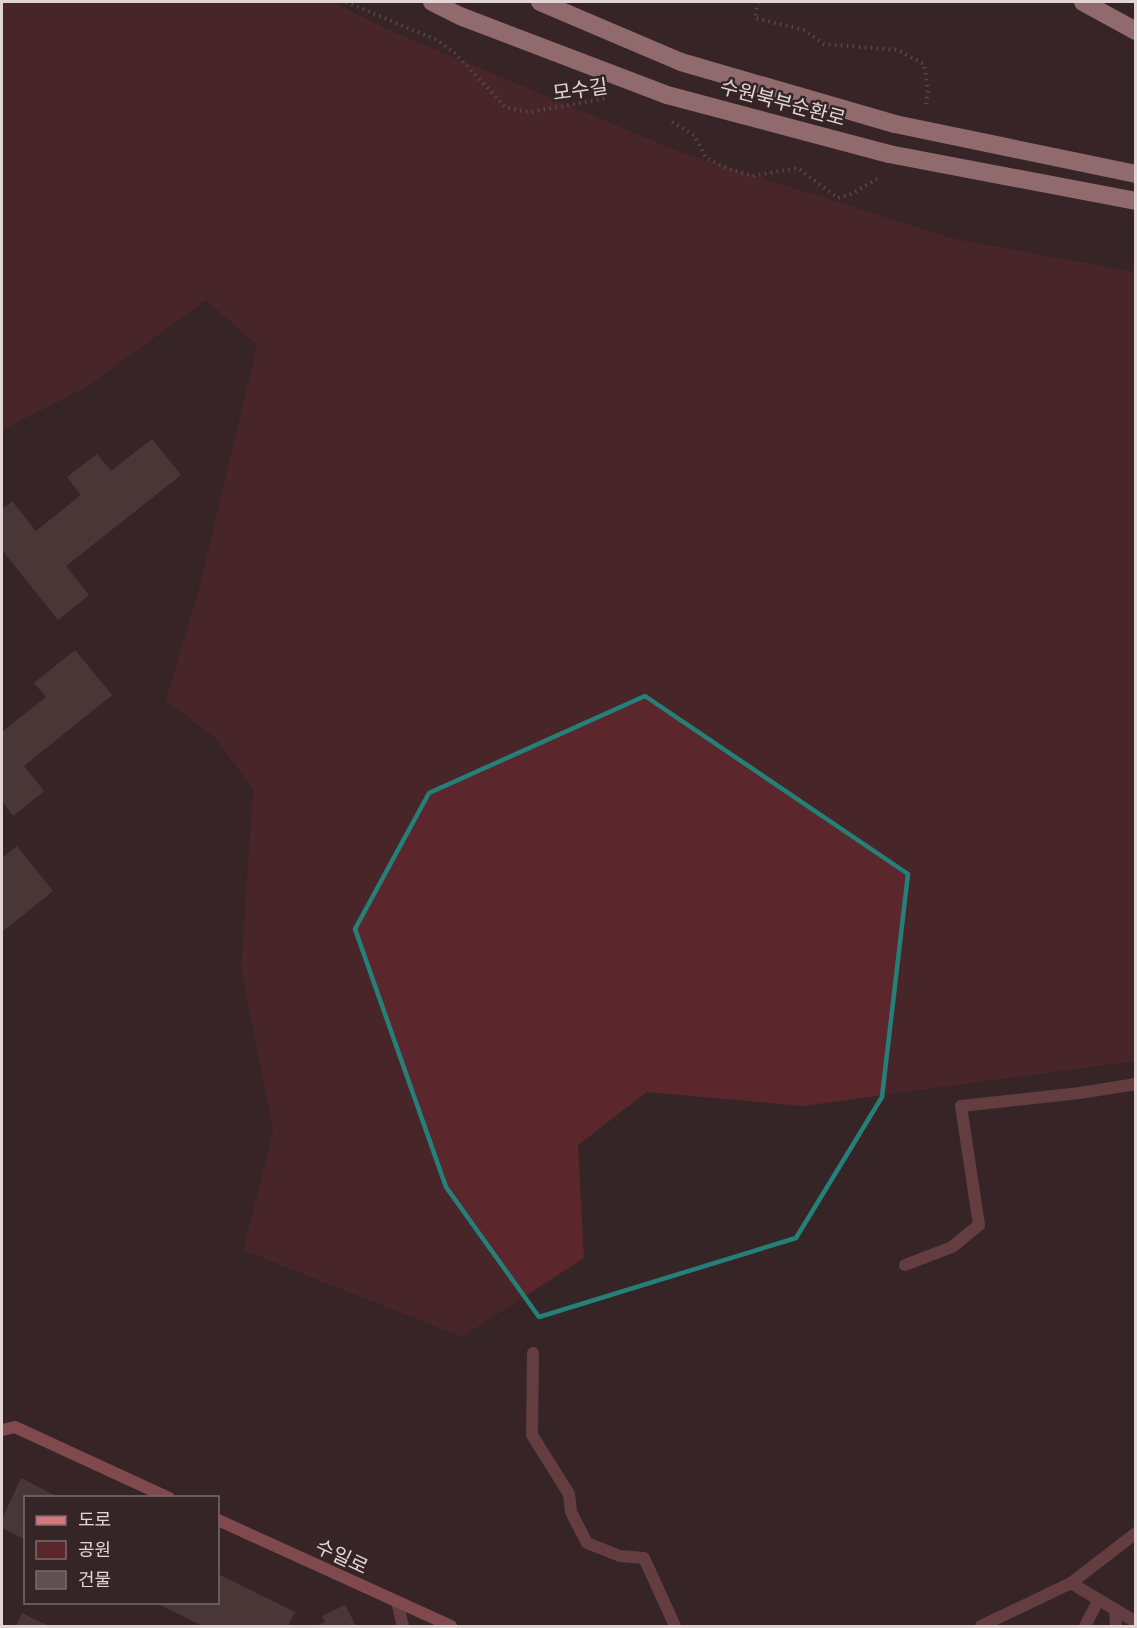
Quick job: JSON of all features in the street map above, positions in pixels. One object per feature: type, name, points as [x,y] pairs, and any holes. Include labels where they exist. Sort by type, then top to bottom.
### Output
[{"type":"highway","name":"수원북부순환로","points":[[432,2],[460,16],[667,95],[889,154],[1136,201]]},
{"type":"highway","name":"수원북부순환로","points":[[540,2],[681,62],[895,124],[1136,174]]},
{"type":"highway","points":[[1083,2],[1136,31]]},
{"type":"street","points":[[905,1266],[952,1247],[979,1225],[961,1106],[1080,1093],[1136,1084]]},
{"type":"street","points":[[532,1353],[532,1435],[569,1494],[571,1512],[587,1543],[620,1556],[644,1558],[675,1626]]},
{"type":"street","points":[[2,1430],[15,1427],[167,1496]]},
{"type":"street","name":"수일로","points":[[219,1520],[451,1626]]},
{"type":"street","points":[[981,1626],[1071,1583],[1136,1533]]},
{"type":"street","points":[[1071,1583],[1136,1622]]},
{"type":"street","points":[[1084,1626],[1098,1601]]},
{"type":"street","points":[[397,1602],[403,1626]]},
{"type":"street","points":[[1115,1611],[1116,1626]]},
{"type":"path","name":"모수길","points":[[346,2],[437,40],[456,54],[506,108],[531,112],[608,98]]},
{"type":"path","points":[[758,2],[755,18],[804,30],[824,44],[898,50],[924,64],[928,90],[926,109]]},
{"type":"path","points":[[662,117],[694,135],[706,158],[729,169],[753,176],[798,168],[838,198],[851,194]]},
{"type":"highlighted area","points":[[645,696],[908,874],[882,1097],[796,1238],[539,1317],[446,1187],[355,929],[429,793]]},
{"type":"green space","points":[[2,2],[333,2],[384,28],[680,152],[955,239],[1135,272],[1135,1061],[803,1106],[647,1092],[578,1145],[584,1258],[462,1337],[243,1250],[273,1131],[241,968],[253,789],[215,738],[166,700],[199,589],[257,345],[206,300],[85,388],[2,430]]},
{"type":"building","points":[[152,439],[181,475],[66,566],[89,595],[58,620],[2,550],[2,510],[12,501],[36,531],[81,495],[67,477],[97,454],[111,471]]},
{"type":"building","points":[[75,650],[112,695],[24,766],[44,791],[13,816],[2,801],[2,732],[46,697],[34,683]]},
{"type":"building","points":[[17,846],[53,891],[2,932],[2,858]]},
{"type":"building","points":[[21,1478],[56,1496],[24,1496],[24,1539],[2,1528],[2,1519]]},
{"type":"building","points":[[219,1574],[295,1612],[288,1626],[203,1626],[158,1604],[219,1604]]},
{"type":"building","points":[[345,1605],[356,1626],[316,1626],[325,1622],[322,1616]]},
{"type":"building","points":[[22,1613],[49,1626],[16,1626]]}]
